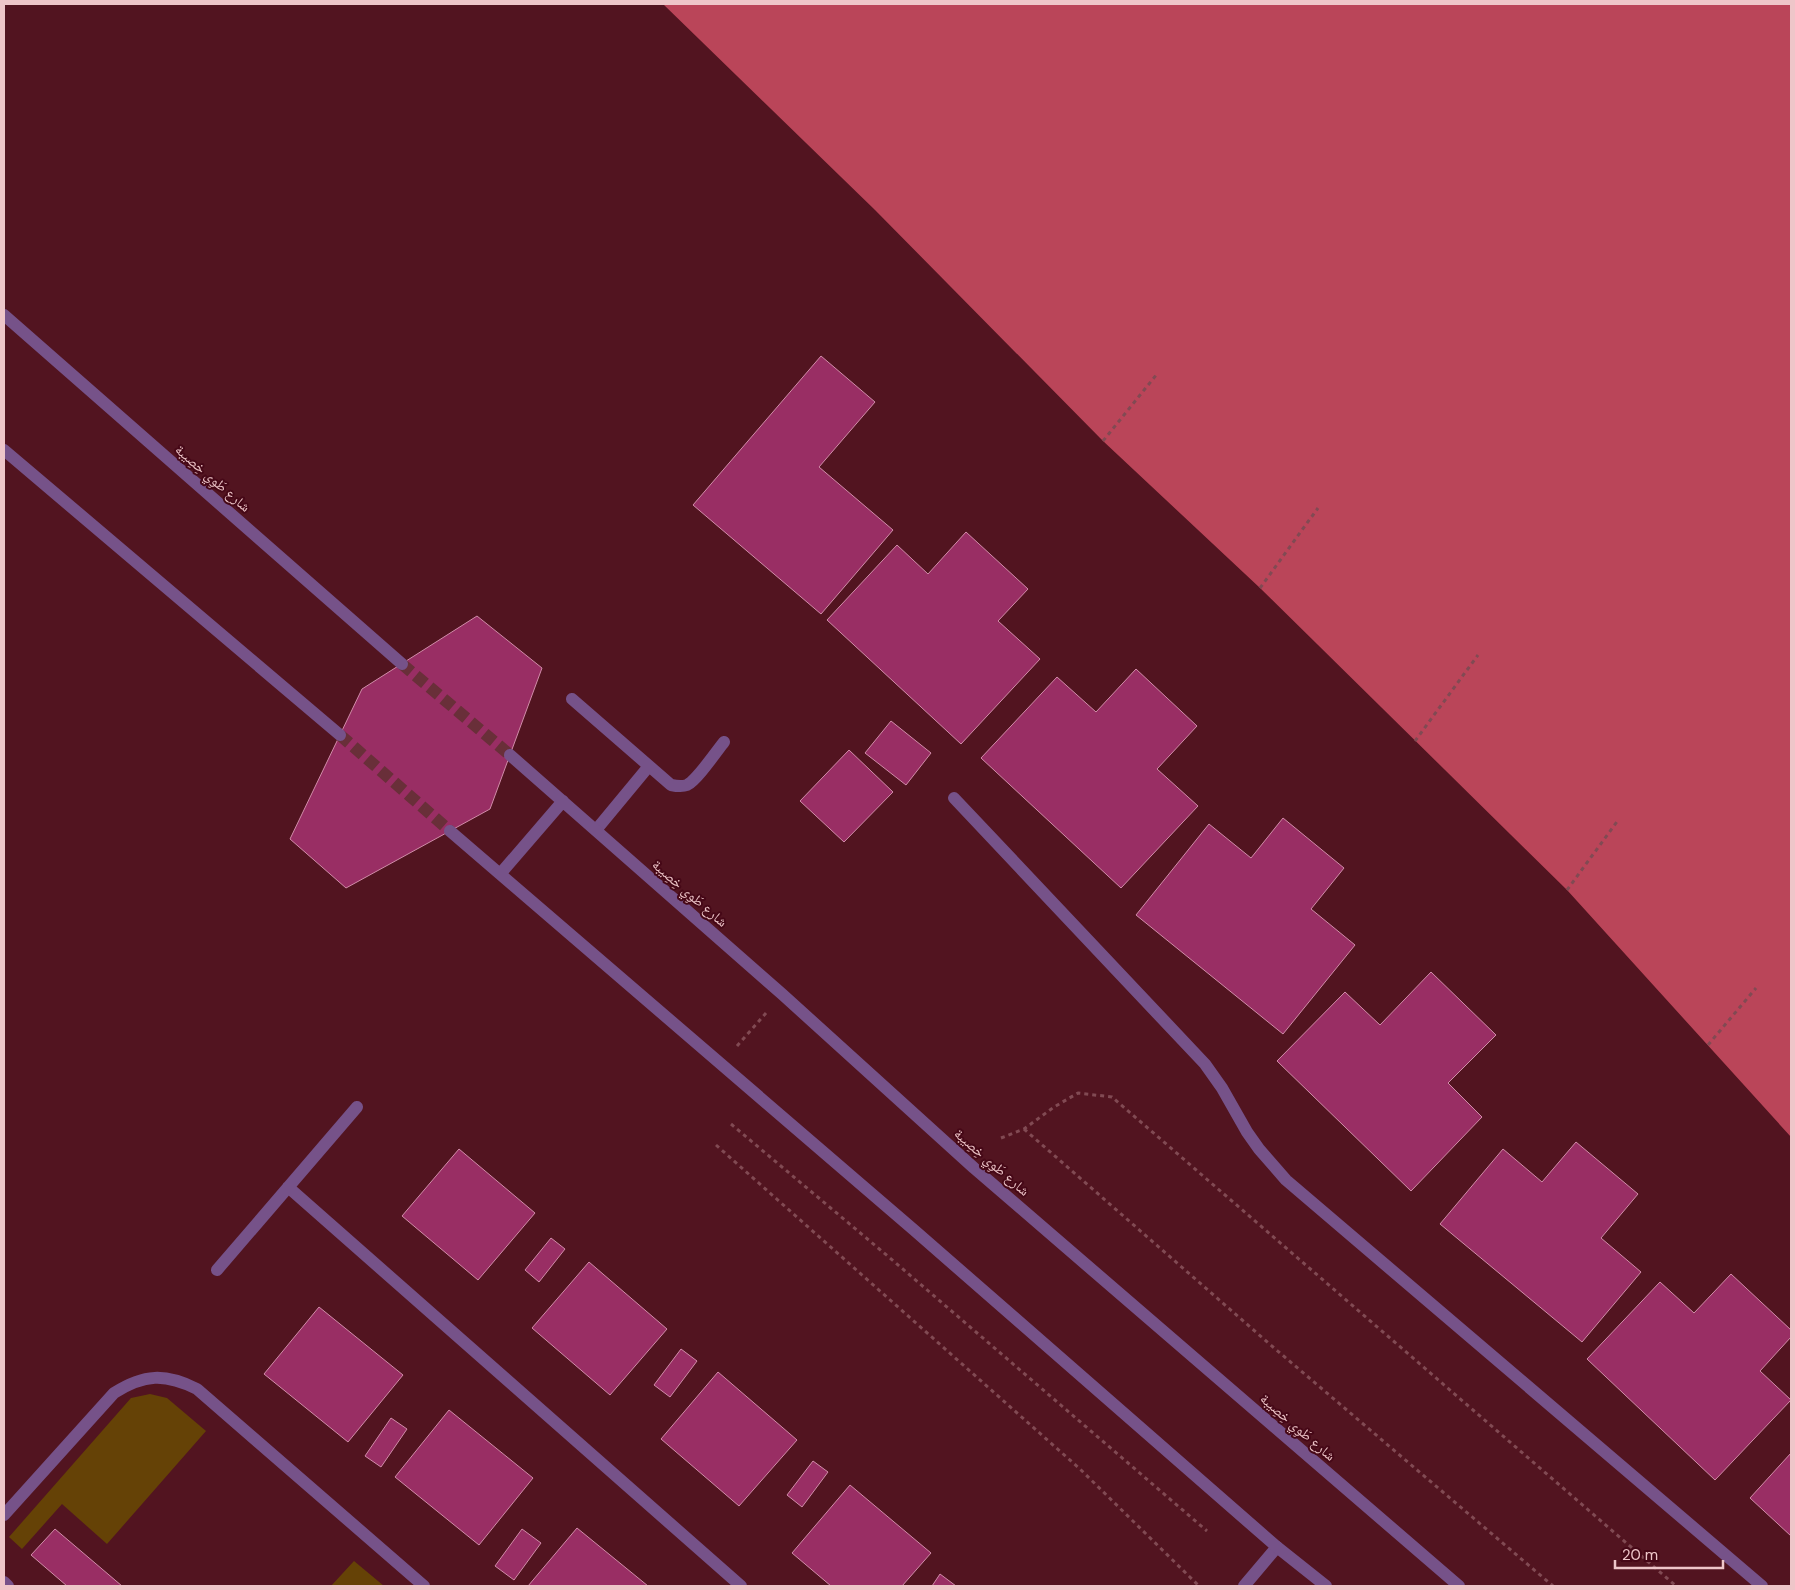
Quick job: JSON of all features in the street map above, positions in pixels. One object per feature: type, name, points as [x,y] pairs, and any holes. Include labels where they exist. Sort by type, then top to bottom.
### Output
[{"type":"street","name":"شارع طَوِي خِصِيبة","points":[[4,315],[402,664]]},
{"type":"street","points":[[4,450],[340,735]]},
{"type":"street","points":[[572,699],[671,785],[686,785],[693,780],[724,742]]},
{"type":"street","name":"شارع طَوِي خِصِيبة","points":[[510,755],[782,994],[974,1168],[1459,1586]]},
{"type":"street","points":[[596,830],[649,766]]},
{"type":"street","points":[[954,798],[1200,1058],[1222,1088],[1259,1149],[1286,1180],[1762,1586]]},
{"type":"street","points":[[501,873],[563,801]]},
{"type":"street","points":[[450,831],[501,873],[1277,1547],[1326,1586]]},
{"type":"street","points":[[217,1270],[357,1106]]},
{"type":"street","points":[[288,1187],[741,1586]]},
{"type":"street","points":[[4,1514],[114,1393],[127,1385],[141,1380],[155,1377],[170,1378],[197,1389],[424,1586]]},
{"type":"street","points":[[1244,1586],[1277,1547]]},
{"type":"street","points":[[4,1582],[8,1586]]},
{"type":"path","points":[[1103,441],[1157,374]]},
{"type":"path","points":[[1260,588],[1318,508]]},
{"type":"path","points":[[1415,741],[1478,655]]},
{"type":"path","points":[[1566,890],[1619,819]]},
{"type":"path","points":[[1708,1045],[1756,988]]},
{"type":"path","points":[[721,1065],[782,994]]},
{"type":"path","points":[[1001,1138],[1024,1129],[1054,1106],[1078,1093],[1112,1097],[1676,1586]]},
{"type":"path","points":[[731,1124],[1207,1531]]},
{"type":"path","points":[[1024,1129],[1553,1586]]},
{"type":"path","points":[[716,1145],[1080,1469],[1199,1586]]},
{"type":"shaded area","points":[[663,4],[1791,4],[1791,1137],[1567,890],[1260,588],[1103,441],[875,210]]},
{"type":"shaded area","points":[[150,1394],[167,1398],[206,1431],[107,1544],[62,1504],[22,1549],[9,1537],[131,1398]]},
{"type":"shaded area","points":[[354,1561],[384,1586],[331,1586]]},
{"type":"building","points":[[821,356],[875,402],[819,467],[893,530],[821,614],[693,505]]},
{"type":"building","points":[[966,532],[1028,589],[998,621],[1040,659],[961,744],[827,620],[897,545],[928,574]]},
{"type":"building","points":[[477,616],[542,668],[490,809],[346,888],[290,839],[362,689]]},
{"type":"building","points":[[1136,669],[1197,726],[1157,769],[1198,806],[1121,888],[981,758],[1057,677],[1096,712]]},
{"type":"building","points":[[891,721],[931,753],[906,785],[865,753]]},
{"type":"building","points":[[849,750],[893,792],[844,842],[800,801]]},
{"type":"building","points":[[1283,818],[1344,868],[1311,909],[1355,945],[1283,1034],[1136,915],[1209,824],[1251,858]]},
{"type":"building","points":[[1431,972],[1496,1035],[1448,1083],[1482,1117],[1411,1191],[1277,1061],[1345,992],[1380,1025]]},
{"type":"building","points":[[1576,1142],[1638,1194],[1601,1238],[1641,1272],[1582,1342],[1440,1224],[1503,1149],[1542,1182]]},
{"type":"building","points":[[459,1149],[535,1213],[478,1280],[402,1216]]},
{"type":"building","points":[[551,1238],[565,1249],[539,1282],[525,1270]]},
{"type":"building","points":[[589,1262],[667,1329],[610,1395],[532,1328]]},
{"type":"building","points":[[1731,1274],[1791,1330],[1791,1337],[1760,1371],[1791,1400],[1715,1480],[1587,1359],[1660,1282],[1694,1313]]},
{"type":"building","points":[[319,1307],[403,1375],[348,1442],[264,1374]]},
{"type":"building","points":[[681,1349],[697,1361],[670,1397],[654,1385]]},
{"type":"building","points":[[718,1372],[797,1440],[739,1506],[661,1439]]},
{"type":"building","points":[[449,1410],[533,1478],[479,1545],[395,1477]]},
{"type":"building","points":[[391,1418],[407,1429],[381,1467],[365,1456]]},
{"type":"building","points":[[1791,1453],[1791,1536],[1750,1498]]},
{"type":"building","points":[[813,1461],[828,1472],[802,1507],[787,1495]]},
{"type":"building","points":[[850,1485],[931,1553],[902,1586],[831,1586],[792,1553]]},
{"type":"building","points":[[577,1528],[648,1586],[528,1586]]},
{"type":"building","points":[[55,1529],[122,1586],[67,1586],[31,1555]]},
{"type":"building","points":[[522,1529],[541,1543],[514,1580],[495,1566]]},
{"type":"building","points":[[940,1574],[956,1586],[932,1586]]},
{"type":"tunnel","points":[[402,664],[510,755]]},
{"type":"tunnel","points":[[340,735],[450,831]]}]
